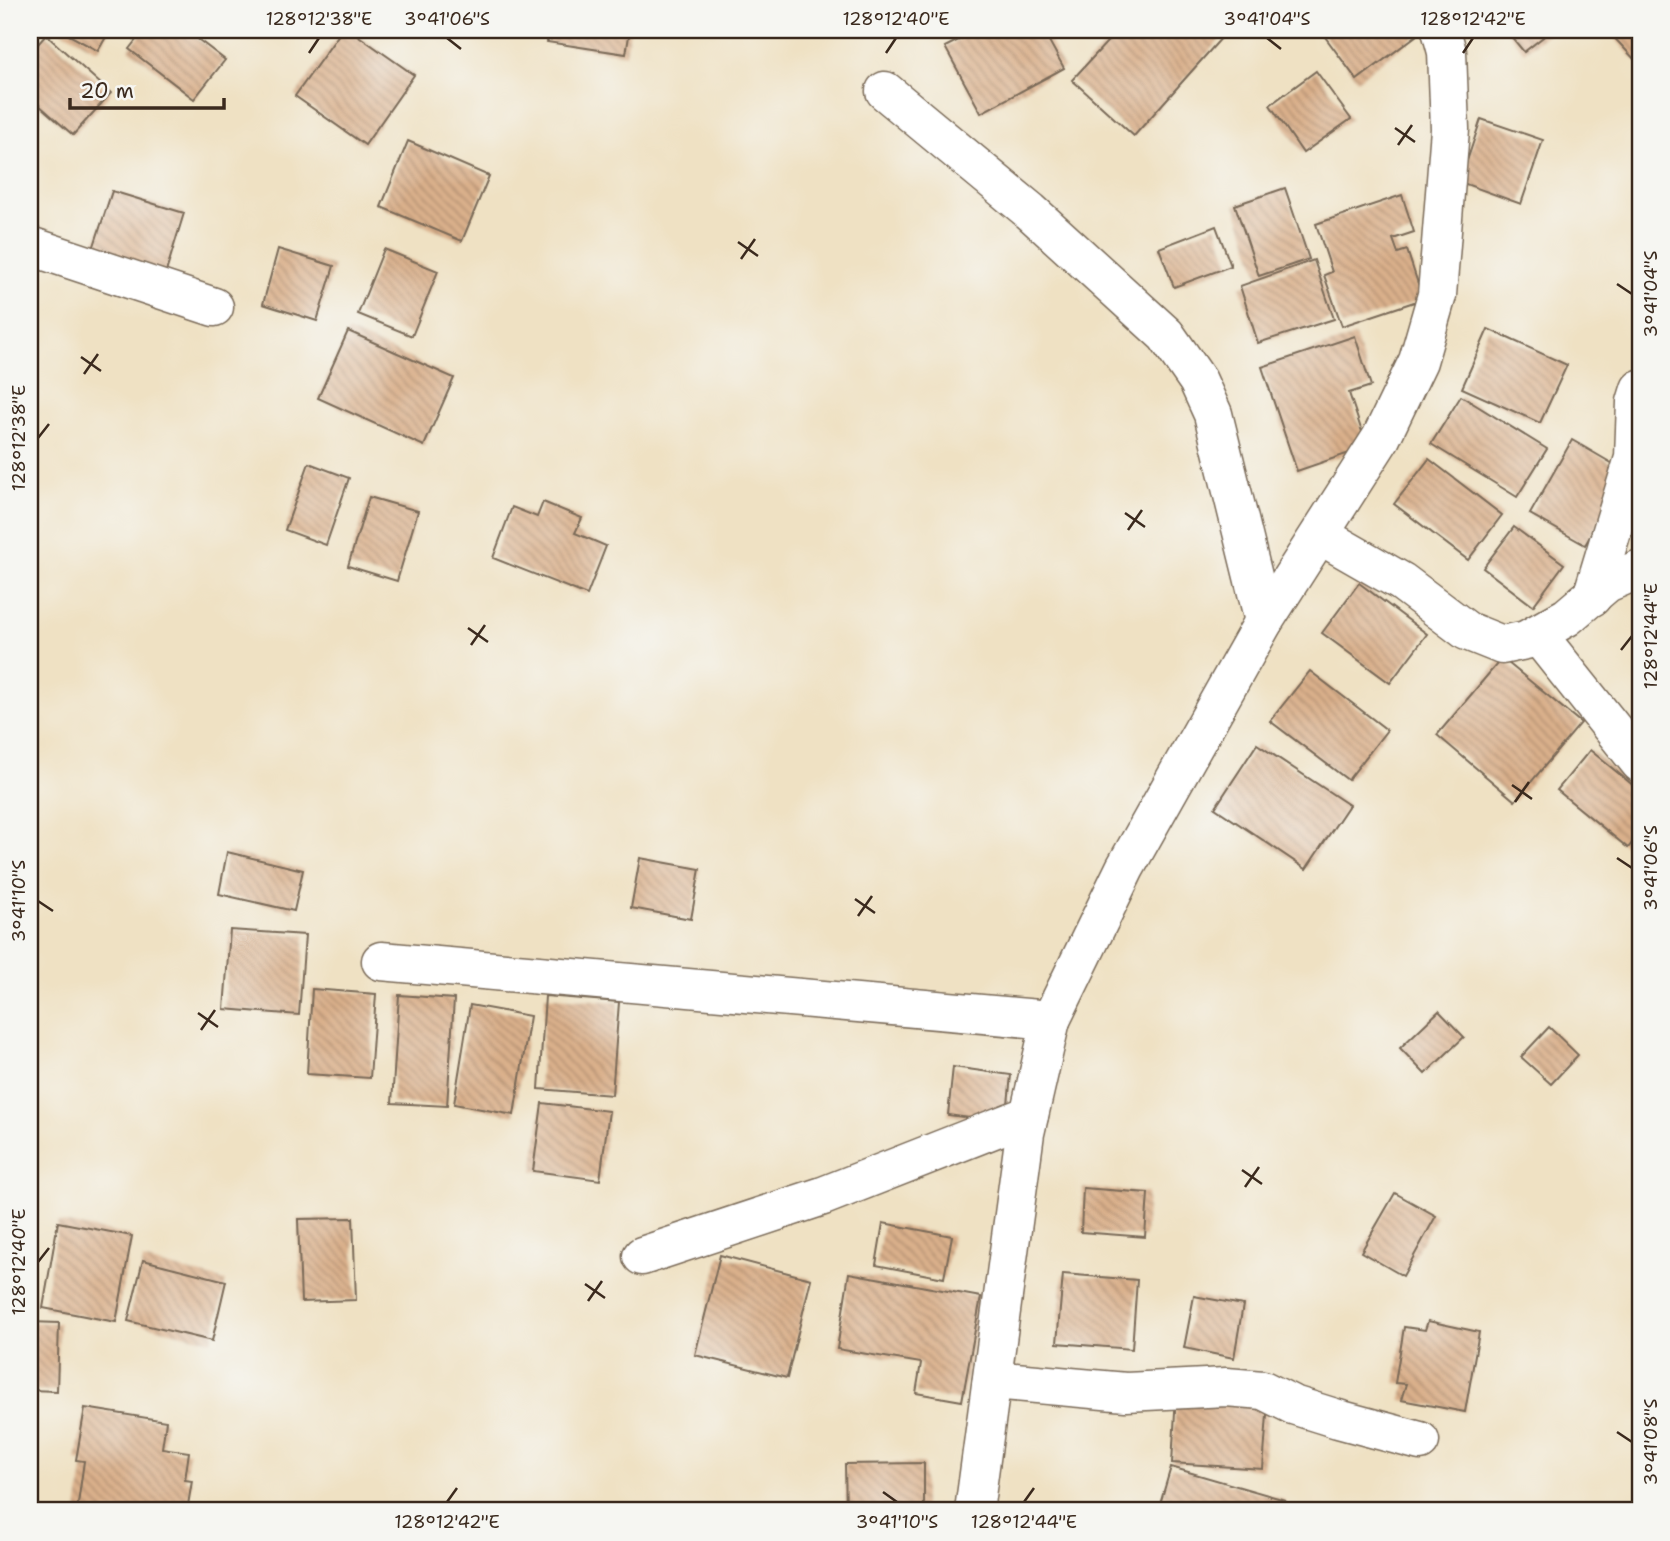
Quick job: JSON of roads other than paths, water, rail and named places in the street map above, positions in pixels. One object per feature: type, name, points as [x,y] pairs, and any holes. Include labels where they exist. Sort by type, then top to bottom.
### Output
[{"type":"street","points":[[974,1511],[1029,1115],[1051,1020],[1125,868],[1264,621],[1381,438],[1418,361],[1437,295],[1450,129],[1447,51],[1441,30]]},
{"type":"street","points":[[886,91],[1030,211],[1166,335],[1198,381],[1213,414],[1264,621]]},
{"type":"street","points":[[30,246],[214,307]]},
{"type":"street","points":[[1592,597],[1634,458],[1636,402],[1640,389]]},
{"type":"street","points":[[1320,535],[1402,582],[1466,631],[1502,645],[1526,640],[1537,634],[1567,617],[1608,583],[1640,569]]},
{"type":"street","points":[[1537,634],[1640,763]]},
{"type":"street","points":[[381,961],[1051,1020]]},
{"type":"street","points":[[642,1256],[823,1196],[1029,1115]]},
{"type":"street","points":[[992,1380],[1126,1392],[1226,1387],[1263,1390],[1293,1405],[1420,1441]]}]
